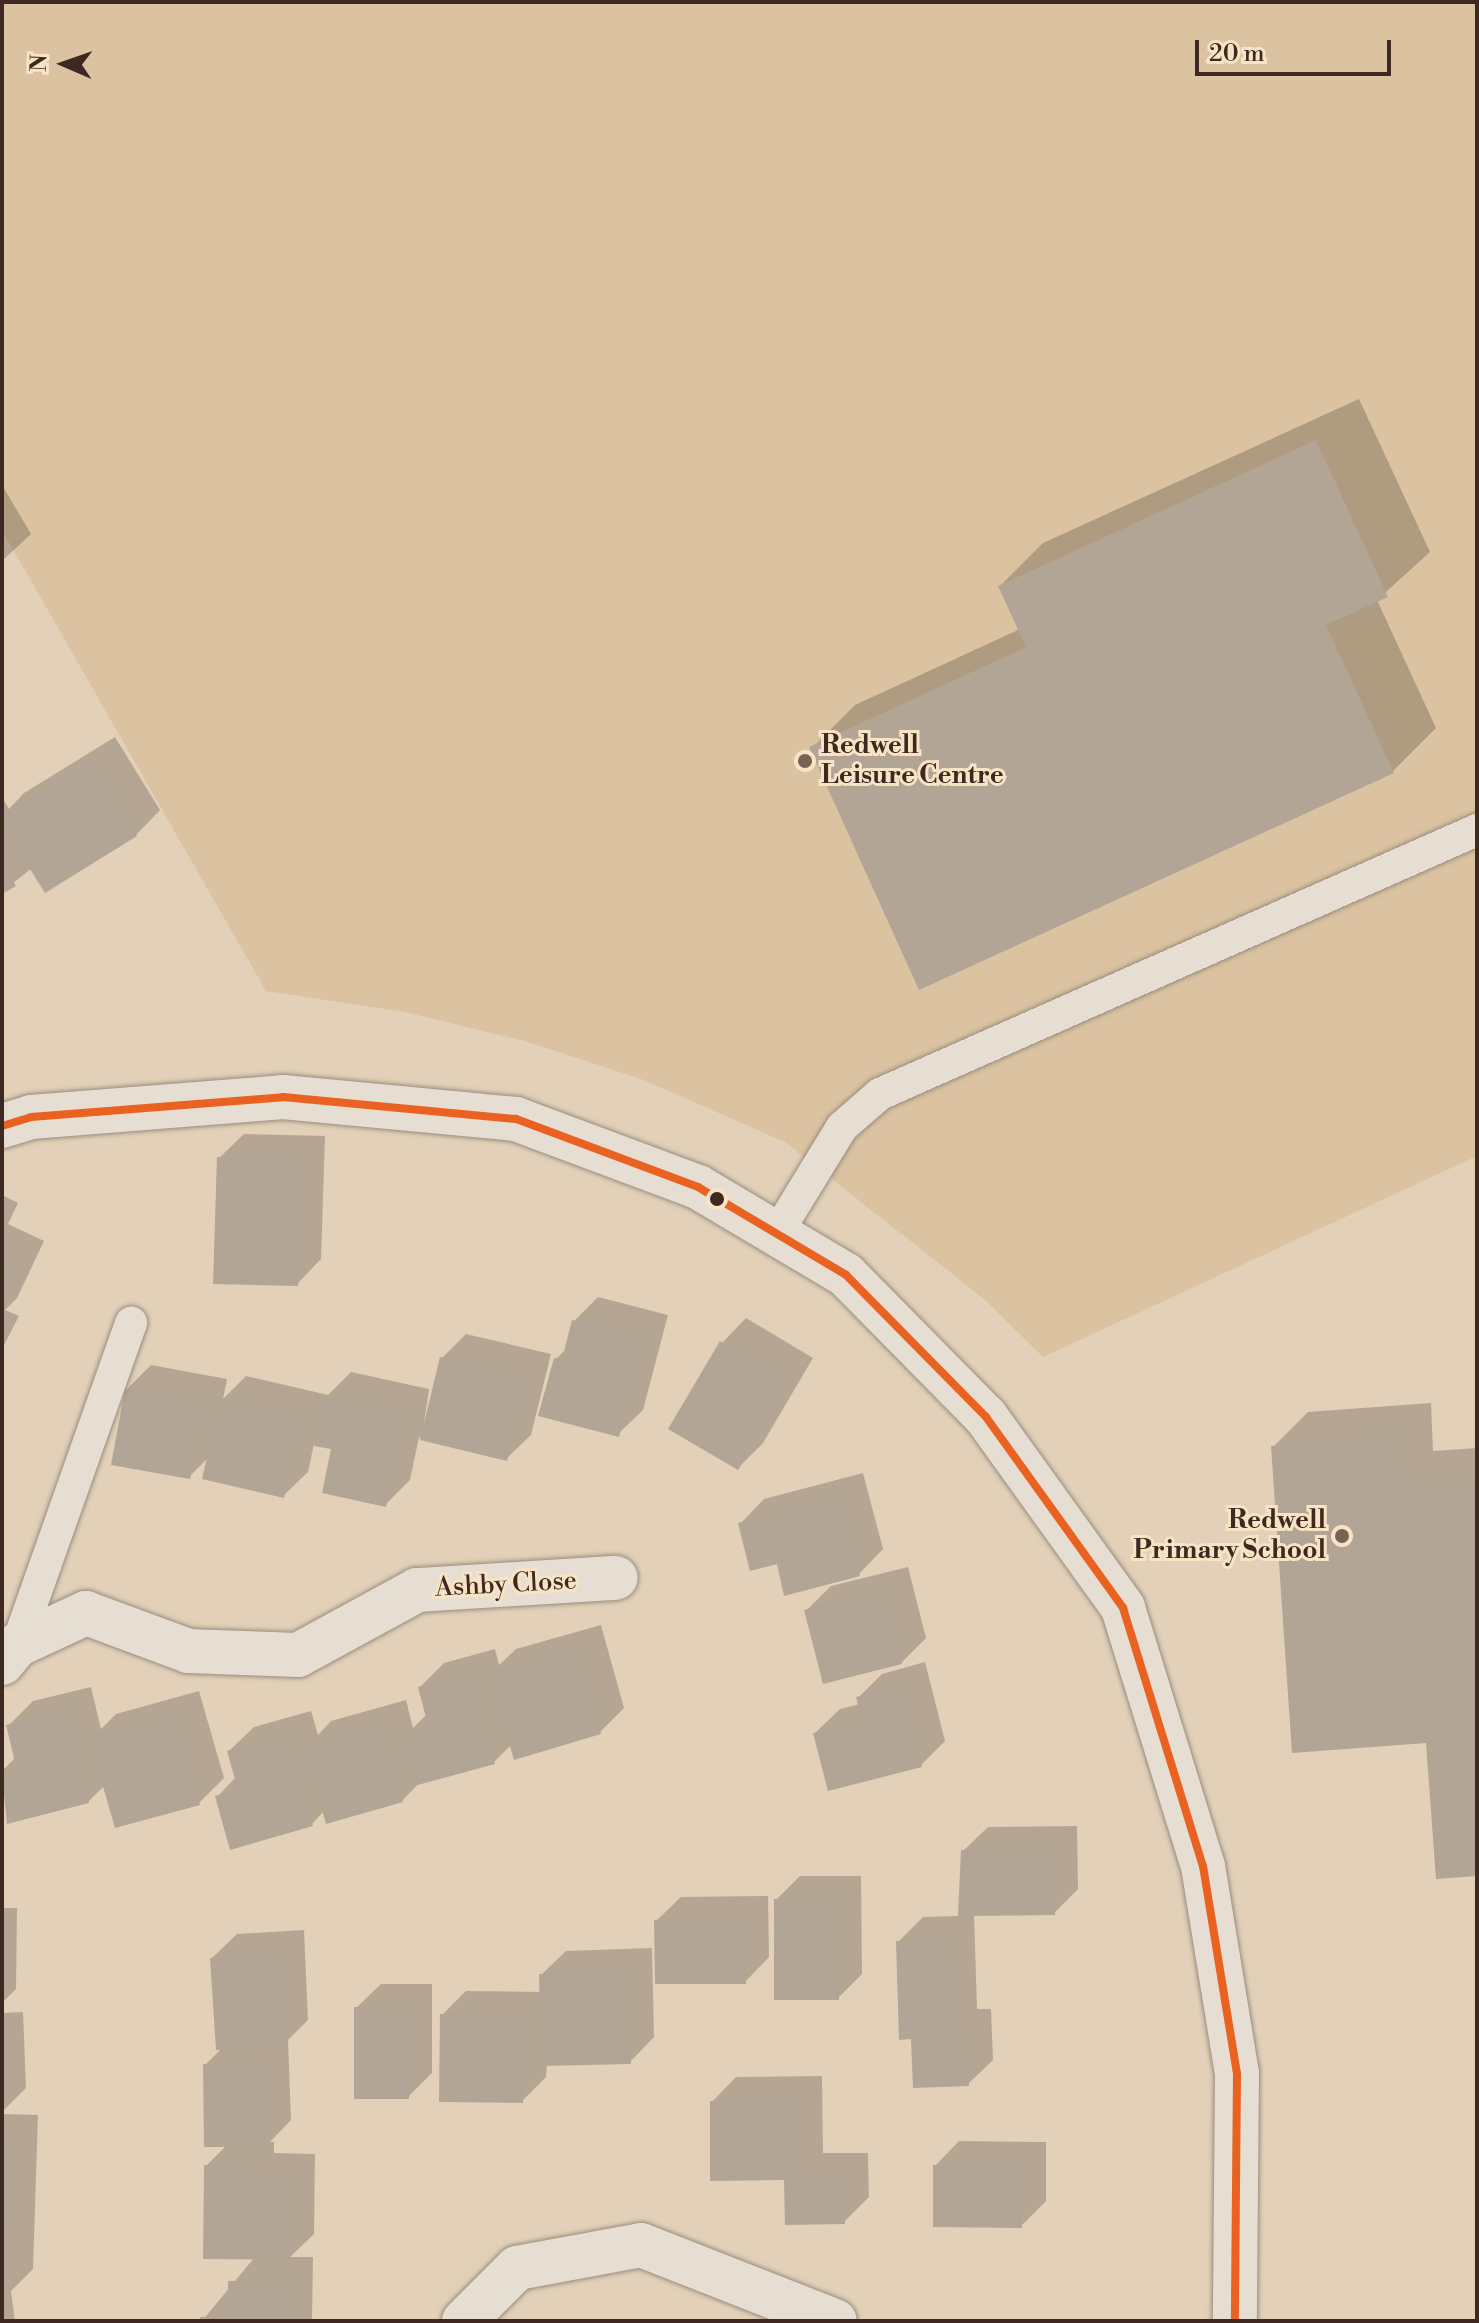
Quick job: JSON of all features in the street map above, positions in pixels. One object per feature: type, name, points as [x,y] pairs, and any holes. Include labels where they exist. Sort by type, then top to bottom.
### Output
[{"type":"street","points":[[2,1126],[31,1117],[283,1097],[516,1119],[698,1187],[846,1275],[986,1417],[1123,1608],[1203,1866],[1237,2073],[1235,2321]]},
{"type":"street","name":"Ashby Close","points":[[9,1654],[86,1613],[188,1651],[298,1655],[417,1590],[616,1578]]},
{"type":"street","points":[[464,2321],[517,2268],[641,2245],[835,2321]]},
{"type":"lane","points":[[777,1233],[842,1127],[880,1094],[1477,830]]},
{"type":"lane","points":[[9,1654],[131,1323]]},
{"type":"shaded area","name":"Redwell Leisure Centre","points":[[2,2],[1477,2],[1477,1156],[1043,1357],[984,1299],[785,1142],[641,1079],[525,1041],[405,1012],[266,991],[2,530]]},
{"type":"building","points":[[1316,440],[1388,597],[1326,625],[1394,773],[919,990],[809,747],[1026,647],[998,586]]},
{"type":"building","points":[[90,760],[137,836],[45,893],[2,824],[2,814]]},
{"type":"building","points":[[2,863],[16,886],[2,894]]},
{"type":"building","points":[[217,1157],[301,1159],[298,1286],[213,1284]]},
{"type":"building","points":[[2,1257],[21,1266],[2,1306]]},
{"type":"building","points":[[572,1320],[645,1339],[619,1437],[538,1416],[554,1358],[562,1359]]},
{"type":"building","points":[[720,1341],[790,1383],[738,1470],[668,1429]]},
{"type":"building","points":[[440,1357],[527,1379],[507,1461],[420,1440]]},
{"type":"building","points":[[125,1389],[203,1403],[190,1479],[111,1465]]},
{"type":"building","points":[[324,1396],[405,1413],[386,1507],[322,1493],[331,1449],[314,1446]]},
{"type":"building","points":[[220,1400],[302,1419],[284,1498],[202,1479]]},
{"type":"building","points":[[1397,1437],[1399,1484],[1477,1479],[1477,1876],[1436,1879],[1426,1743],[1292,1753],[1271,1446]]},
{"type":"building","points":[[839,1496],[860,1576],[784,1596],[777,1564],[750,1571],[738,1523]]},
{"type":"building","points":[[883,1590],[902,1664],[823,1684],[804,1610]]},
{"type":"building","points":[[577,1648],[601,1734],[514,1760],[489,1673]]},
{"type":"building","points":[[470,1672],[495,1764],[414,1786],[401,1738],[429,1729],[418,1687]]},
{"type":"building","points":[[901,1686],[922,1767],[828,1791],[813,1733],[862,1720],[856,1697]]},
{"type":"building","points":[[67,1710],[89,1803],[7,1824],[2,1774],[17,1770],[6,1725]]},
{"type":"building","points":[[175,1714],[200,1805],[115,1828],[89,1738]]},
{"type":"building","points":[[382,1724],[403,1802],[326,1824],[305,1745]]},
{"type":"building","points":[[286,1734],[313,1826],[230,1850],[215,1796],[238,1790],[227,1751]]},
{"type":"building","points":[[961,1850],[1054,1850],[1055,1915],[958,1916]]},
{"type":"building","points":[[774,1899],[838,1899],[839,2000],[774,2000]]},
{"type":"building","points":[[654,1920],[745,1920],[746,1984],[655,1984]]},
{"type":"building","points":[[951,1939],[954,2033],[967,2033],[969,2086],[913,2088],[911,2039],[899,2040],[896,1941]]},
{"type":"building","points":[[280,1953],[284,2046],[216,2050],[210,1958]]},
{"type":"building","points":[[628,1972],[631,2064],[541,2066],[539,1974]]},
{"type":"building","points":[[354,2007],[409,2007],[409,2099],[354,2099]]},
{"type":"building","points":[[440,2014],[525,2016],[523,2103],[439,2102]]},
{"type":"building","points":[[203,2064],[267,2064],[268,2147],[204,2147]]},
{"type":"building","points":[[798,2100],[800,2177],[844,2176],[845,2224],[785,2225],[784,2180],[710,2181],[710,2101]]},
{"type":"building","points":[[2,2138],[15,2139],[9,2295],[2,2295]]},
{"type":"building","points":[[204,2165],[251,2166],[250,2177],[292,2178],[290,2260],[203,2259]]},
{"type":"building","points":[[933,2165],[1022,2165],[1022,2228],[933,2227]]},
{"type":"building","points":[[228,2281],[289,2281],[289,2321],[200,2321],[200,2317],[228,2316]]},
{"type":"transit line","points":[[2,1126],[31,1117],[283,1097],[516,1119],[698,1187],[846,1275],[986,1417],[1123,1608],[1203,1866],[1237,2073],[1235,2321]]},
{"type":"place","name":"Redwell Leisure Centre","points":[[805,761]]},
{"type":"place","name":"Redwell Primary School","points":[[1342,1536]]}]
